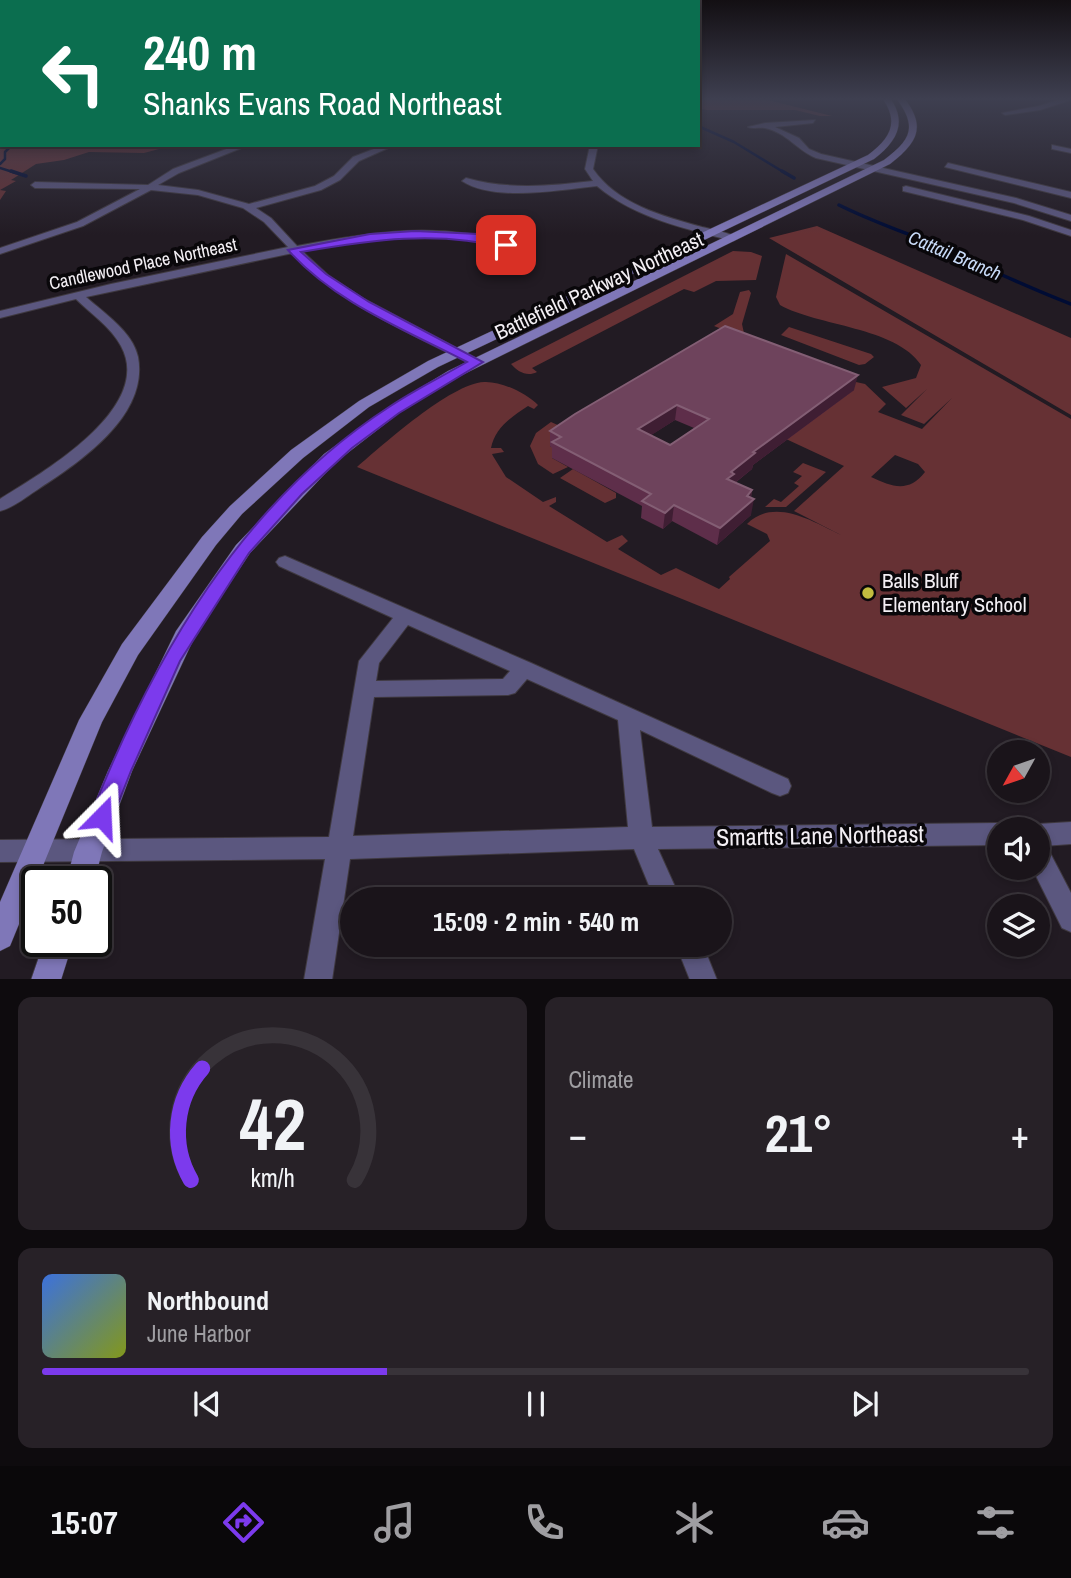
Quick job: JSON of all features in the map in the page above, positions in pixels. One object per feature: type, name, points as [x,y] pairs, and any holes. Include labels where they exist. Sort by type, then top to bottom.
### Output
[{"type":"main road","name":"Battlefield Parkway Northeast","points":[[84,866],[120,771],[171,660],[243,549],[297,490],[347,445],[467,357],[713,232],[856,165],[877,153],[885,144]]},
{"type":"main road","name":"Battlefield Parkway Northeast","points":[[0,936],[90,720],[123,662],[162,601],[209,541],[265,482],[318,436],[402,380],[467,357],[733,238],[875,169],[897,155],[906,144]]},
{"type":"main road","points":[[46,979],[54,957]]},
{"type":"street","points":[[799,144],[806,151],[856,165],[1016,201],[1071,218]]},
{"type":"street","points":[[1055,146],[1071,151]]},
{"type":"street","points":[[0,251],[80,224],[120,205],[176,171],[240,147]]},
{"type":"street","points":[[248,207],[318,187],[337,178],[356,159],[386,147]]},
{"type":"street","points":[[594,147],[589,169],[598,183],[637,208],[733,238]]},
{"type":"street","points":[[948,165],[1071,195]]},
{"type":"street","points":[[466,181],[480,186],[512,188],[598,183]]},
{"type":"street","points":[[35,185],[146,188],[203,194],[248,207],[266,219],[293,250],[346,293],[467,357]]},
{"type":"street","points":[[906,188],[1026,218],[1071,233]]},
{"type":"street","name":"Candlewood Place Northeast","points":[[0,315],[78,295],[293,250],[370,237],[438,233],[493,239],[506,245],[509,252]]},
{"type":"street","points":[[0,506],[48,476],[99,435],[123,404],[131,386],[134,368],[126,343],[78,295]]},
{"type":"street","points":[[285,562],[780,786]]},
{"type":"street","points":[[318,979],[369,661],[405,616]]},
{"type":"street","points":[[366,689],[508,687],[524,668]]},
{"type":"street","points":[[628,715],[641,838],[662,887]]},
{"type":"street","points":[[1050,834],[1071,833]]},
{"type":"street","name":"Smartts Lane Northeast","points":[[0,851],[339,848],[641,838],[987,834]]},
{"type":"street","points":[[1050,878],[1071,919]]},
{"type":"street","points":[[694,957],[704,979]]},
{"type":"shaded area","points":[[0,147],[166,147],[144,153],[89,152],[64,160],[36,164],[0,190]]},
{"type":"shaded area","points":[[817,226],[1071,338],[1071,415],[769,238]]},
{"type":"shaded area","points":[[733,251],[762,256],[756,280],[716,281],[694,292],[684,289],[532,368],[537,372],[523,373],[511,364]]},
{"type":"shaded area","points":[[786,254],[1071,419],[1071,757],[1050,748],[1050,740],[1029,740],[357,467],[418,417],[454,393],[484,382],[505,386],[520,392],[538,405],[534,409],[528,406],[510,419],[493,441],[491,448],[501,448],[504,452],[492,454],[506,477],[543,502],[556,497],[556,502],[549,506],[607,542],[622,535],[628,541],[618,549],[661,575],[676,568],[719,589],[770,541],[767,534],[747,524],[758,516],[769,512],[793,514],[841,535],[794,511],[844,466],[786,439],[854,390],[847,380],[865,384],[886,404],[878,412],[922,429],[952,398],[924,424],[901,415],[927,389],[906,408],[882,387],[916,378],[921,365],[909,352],[875,335],[780,305],[776,297]],"holes":[[[895,455],[918,464],[925,472],[913,483],[900,486],[871,477]]]},
{"type":"shaded area","points":[[749,290],[751,293],[742,324],[745,338],[714,326],[733,314],[740,292]]},
{"type":"shaded area","points":[[789,327],[874,357],[859,365],[781,335]]},
{"type":"shaded area","points":[[551,422],[571,431],[550,446],[561,452],[552,458],[568,467],[553,474],[538,464],[530,446],[536,433]]},
{"type":"shaded area","points":[[803,463],[826,472],[786,507],[765,507],[774,499],[781,502],[799,486],[794,483],[802,476],[793,472]]},
{"type":"shaded area","points":[[573,469],[616,493],[616,498],[605,503],[560,478]]},
{"type":"building","points":[[725,326],[858,375],[753,452],[755,453],[731,472],[734,474],[727,479],[752,490],[747,496],[754,499],[720,528],[674,505],[665,513],[642,501],[651,494],[552,442],[561,437],[550,431]],"holes":[[[677,405],[709,419],[670,445],[638,429]]]},
{"type":"waterway","name":"Cattail Branch","points":[[737,144],[785,173]]},
{"type":"waterway","points":[[0,164],[10,147]]},
{"type":"waterway","points":[[0,168],[16,173]]},
{"type":"waterway","points":[[11,171],[26,176]]},
{"type":"waterway","name":"Cattail Branch","points":[[782,171],[794,178]]},
{"type":"waterway","name":"Cattail Branch","points":[[839,205],[1071,304]]},
{"type":"place","name":"Balls Bluff Elementary School","points":[[868,593]]},
{"type":"route","points":[[102,817],[171,660],[187,631],[243,549],[330,458],[394,410],[477,362],[346,293],[293,250],[370,237],[415,233],[459,234],[493,239],[506,245]]}]
